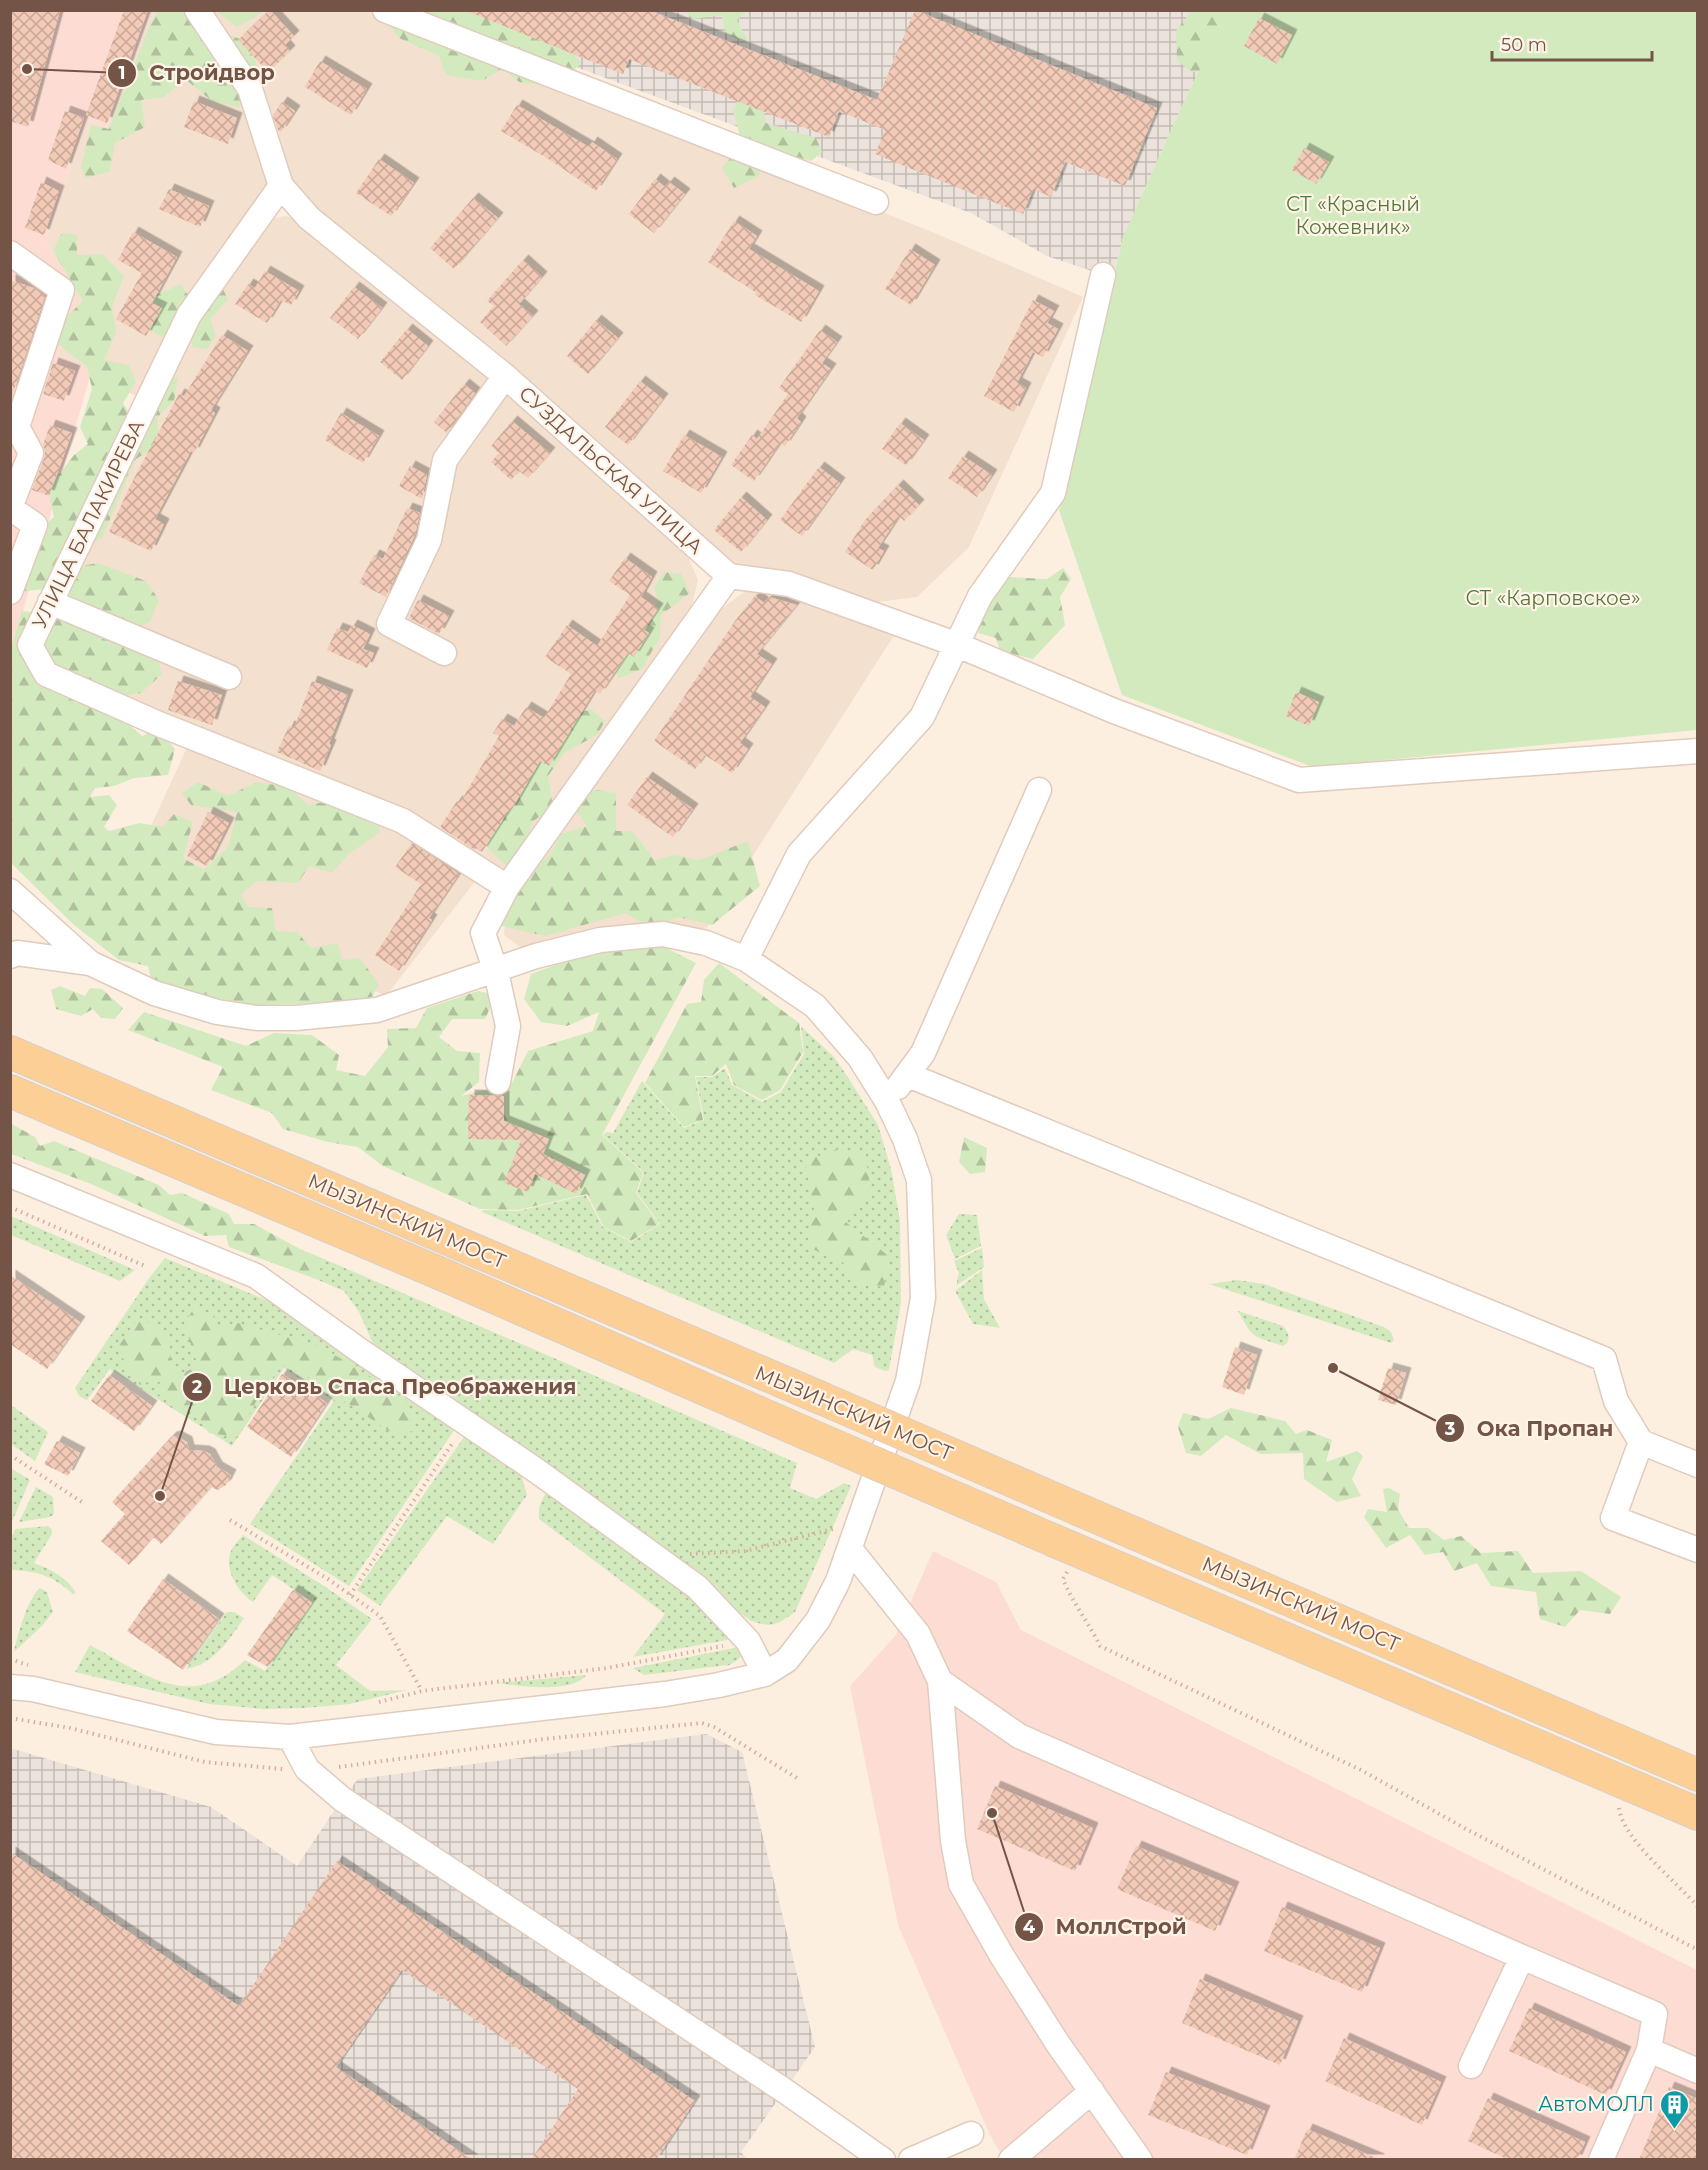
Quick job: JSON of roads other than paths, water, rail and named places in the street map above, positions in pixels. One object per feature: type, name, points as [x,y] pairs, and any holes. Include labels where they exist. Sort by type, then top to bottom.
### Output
[{"type":"main road","name":"МЫЗИНСКИЙ МОСТ","points":[[12,1051],[1698,1775]]},
{"type":"main road","name":"МЫЗИНСКИЙ МОСТ","points":[[10,1091],[457,1281],[1066,1546],[1698,1814]]},
{"type":"street","name":"СУЗДАЛЬСКАЯ УЛИЦА","points":[[197,10],[250,89],[280,186],[309,218],[505,376],[729,576]]},
{"type":"street","points":[[386,10],[876,201]]},
{"type":"street","name":"УЛИЦА БАЛАКИРЕВА","points":[[280,186],[189,315],[30,645],[45,674],[159,724],[403,821],[507,887]]},
{"type":"street","points":[[10,253],[62,290],[14,426],[31,453],[10,508],[35,525],[10,592]]},
{"type":"street","points":[[746,959],[799,854],[922,717],[980,596],[1053,493],[1103,275]]},
{"type":"street","points":[[444,653],[388,624],[429,540],[445,460],[505,376]]},
{"type":"street","points":[[498,1082],[508,1026],[496,972],[483,933],[507,887],[729,576],[789,584],[955,644],[1114,711],[1299,780],[1698,751]]},
{"type":"street","points":[[50,602],[229,677]]},
{"type":"street","points":[[887,1101],[923,1053],[1039,790]]},
{"type":"street","points":[[10,891],[90,963],[154,993],[217,1012],[256,1018],[306,1017],[377,1010],[496,972],[536,956],[600,940],[663,934],[706,943],[746,959],[815,1006],[860,1058],[887,1101],[905,1139],[919,1180],[922,1298],[908,1381],[838,1581],[818,1620],[788,1660],[765,1674],[665,1694],[290,1737],[216,1732],[33,1689],[10,1687]]},
{"type":"street","points":[[10,956],[17,953],[90,963]]},
{"type":"street","points":[[908,1075],[1604,1359],[1616,1401],[1641,1442],[1698,1465]]},
{"type":"street","points":[[10,1175],[256,1276],[655,1555],[697,1587],[748,1641],[765,1674]]},
{"type":"street","points":[[1641,1442],[1612,1518],[1698,1550]]},
{"type":"street","points":[[850,1549],[918,1634],[940,1681],[953,1841],[961,1884],[1008,1966],[1058,2044],[1140,2160]]},
{"type":"street","points":[[940,1681],[1019,1736],[1655,2014],[1649,2050],[1601,2160]]},
{"type":"street","points":[[290,1737],[307,1769],[342,1799],[785,2091],[883,2160]]},
{"type":"street","points":[[1471,2066],[1522,1957]]},
{"type":"street","points":[[1649,2050],[1698,2071]]},
{"type":"street","points":[[1011,2160],[1092,2091]]},
{"type":"street","points":[[911,2160],[971,2134]]},
{"type":"place","name":"Стройдвор","points":[[27,69]]},
{"type":"place","name":"Ока Пропан","points":[[1333,1368]]},
{"type":"place","name":"Церковь Спаса Преображения","points":[[160,1496]]},
{"type":"place","name":"МоллСтрой","points":[[992,1813]]},
{"type":"place","name":"АвтоМОЛЛ","points":[[1675,2130]]},
{"type":"park label","name":"СТ «Красный Кожевник»","points":[[1353,216]]},
{"type":"park label","name":"СТ «Карповское»","points":[[1553,598]]}]
